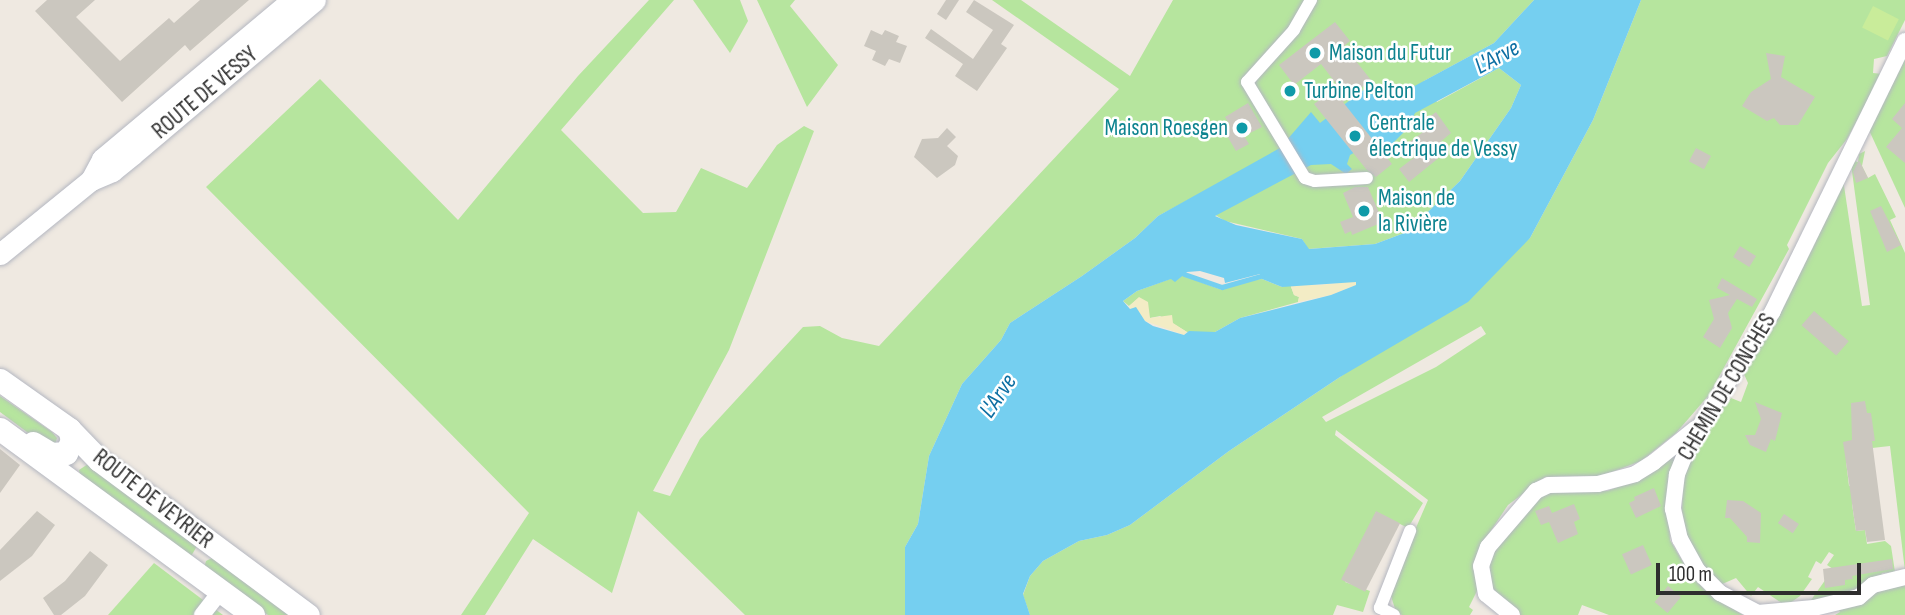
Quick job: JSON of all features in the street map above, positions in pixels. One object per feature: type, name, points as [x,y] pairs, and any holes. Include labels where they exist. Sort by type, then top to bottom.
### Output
[{"type":"main road","name":"ROUTE DE VEYRIER","points":[[0,380],[69,429],[99,460],[308,615]]},
{"type":"main road","points":[[0,418],[51,454],[60,456],[70,448],[69,429]]},
{"type":"main road","name":"ROUTE DE VEYRIER","points":[[0,429],[253,615]]},
{"type":"main road","points":[[194,571],[203,551],[214,545]]},
{"type":"street","name":"ROUTE DE VESSY","points":[[91,180],[102,159],[292,0]]},
{"type":"street","name":"ROUTE DE VESSY","points":[[0,254],[91,180],[112,171],[315,0]]},
{"type":"street","points":[[1311,0],[1294,30],[1247,82],[1299,171],[1312,181],[1367,178]]},
{"type":"street","name":"CHEMIN DE CONCHES","points":[[1905,41],[1773,310],[1700,425],[1677,474],[1674,522],[1691,563],[1720,593],[1758,613],[1796,610],[1859,597],[1873,585],[1905,577]]},
{"type":"street","points":[[1512,615],[1486,594],[1480,566],[1488,547],[1536,491],[1549,485],[1598,484],[1634,474],[1654,462],[1675,442],[1700,425]]},
{"type":"street","points":[[1394,615],[1379,612],[1410,531]]},
{"type":"street","points":[[202,615],[221,592]]},
{"type":"green space","points":[[649,0],[674,0],[561,130],[643,213],[676,212],[701,168],[747,188],[777,145],[804,126],[814,131],[729,350],[653,491],[670,496],[700,439],[803,327],[820,326],[842,338],[879,346],[1119,89],[992,0],[1021,0],[1130,76],[1173,0],[1534,0],[1494,43],[1424,81],[1437,102],[1499,68],[1521,85],[1511,108],[1460,181],[1407,232],[1375,244],[1308,249],[1302,239],[1225,221],[1190,199],[1158,216],[1135,238],[1010,323],[1001,340],[962,384],[929,456],[918,524],[905,547],[905,615],[745,615],[638,511],[612,593],[533,539],[485,615],[461,615],[529,513],[206,187],[320,79],[458,220],[578,76]]},
{"type":"green space","points":[[693,0],[740,0],[748,21],[730,53]]},
{"type":"green space","points":[[757,0],[795,0],[790,6],[838,65],[807,107]]},
{"type":"green space","points":[[1641,0],[1905,0],[1905,20],[1887,56],[1874,59],[1873,73],[1882,74],[1847,139],[1828,163],[1787,245],[1789,249],[1709,395],[1676,433],[1641,461],[1601,476],[1545,477],[1508,505],[1484,541],[1479,587],[1469,607],[1473,610],[1470,615],[1402,615],[1396,612],[1389,590],[1428,500],[1336,430],[1335,435],[1423,503],[1408,528],[1376,512],[1345,582],[1370,591],[1363,612],[1337,605],[1333,615],[1030,615],[1023,595],[1030,576],[1043,561],[1079,541],[1107,535],[1130,525],[1229,451],[1340,377],[1530,238],[1593,120]],"holes":[[[1481,326],[1486,334],[1436,367],[1326,422],[1322,417]]]},
{"type":"green space","points":[[1873,6],[1899,19],[1888,41],[1862,27]]},
{"type":"green space","points":[[1905,56],[1905,208],[1868,128]]},
{"type":"green space","points":[[1865,151],[1862,166],[1868,178],[1875,174],[1896,217],[1890,220],[1905,253],[1905,571],[1890,446],[1854,450],[1846,461],[1849,486],[1868,483],[1852,504],[1856,531],[1865,530],[1867,544],[1885,541],[1891,546],[1895,572],[1882,573],[1881,577],[1847,597],[1809,603],[1833,569],[1827,565],[1834,555],[1829,552],[1821,564],[1816,561],[1808,577],[1812,579],[1800,596],[1786,606],[1758,587],[1751,596],[1736,578],[1720,585],[1701,566],[1687,538],[1682,511],[1683,481],[1686,467],[1722,403],[1726,405],[1731,398],[1741,402],[1748,383],[1743,372],[1843,179],[1862,306],[1870,305],[1851,164],[1858,162],[1859,154]]},
{"type":"green space","points":[[1181,275],[1222,290],[1248,280],[1262,279],[1282,287],[1290,284],[1294,295],[1299,297],[1298,302],[1240,318],[1215,332],[1187,332],[1160,316],[1150,318],[1139,298],[1129,306],[1123,301],[1137,291]]},
{"type":"green space","points":[[0,396],[52,432],[57,438],[55,445],[43,444],[0,412]]},
{"type":"green space","points":[[1679,451],[1668,480],[1670,540],[1691,576],[1709,594],[1743,615],[1609,615],[1582,605],[1578,615],[1519,615],[1493,594],[1488,559],[1544,491],[1607,491],[1645,477]]},
{"type":"green space","points":[[88,464],[197,546],[190,558],[80,476],[79,470]]},
{"type":"green space","points":[[212,558],[289,615],[268,615],[204,568],[206,561]]},
{"type":"green space","points":[[154,563],[223,615],[108,615]]},
{"type":"green space","points":[[1905,584],[1905,615],[1835,615],[1840,612],[1837,606],[1873,591]]},
{"type":"sand","points":[[1356,281],[1356,285],[1331,295],[1298,302],[1299,297],[1294,295],[1290,284],[1319,285]]},
{"type":"sand","points":[[1139,297],[1148,302],[1150,318],[1172,315],[1173,323],[1187,332],[1184,335],[1145,321],[1136,308],[1130,309],[1129,306]]},
{"type":"water","name":"L'Arve","points":[[1534,0],[1641,0],[1593,120],[1530,238],[1468,302],[1340,377],[1229,451],[1130,525],[1107,535],[1079,541],[1043,561],[1030,576],[1023,594],[1030,615],[905,615],[905,547],[918,524],[929,456],[962,384],[1001,340],[1010,323],[1135,238],[1158,216],[1280,148],[1311,112],[1320,123],[1366,88],[1371,94],[1381,95],[1409,89],[1494,43]],"holes":[[[1499,68],[1521,85],[1511,108],[1460,181],[1407,232],[1375,244],[1309,249],[1302,239],[1236,225],[1215,216],[1311,165],[1331,164],[1346,174],[1352,169],[1347,164],[1350,155],[1375,141],[1382,149],[1386,146],[1388,148],[1408,128],[1415,113]],[[1200,271],[1224,278],[1225,283],[1260,274],[1262,279],[1282,287],[1356,282],[1356,285],[1331,295],[1240,318],[1215,332],[1189,331],[1184,335],[1153,326],[1145,321],[1136,307],[1130,309],[1123,301],[1137,291],[1171,279],[1175,282],[1187,272]]]},
{"type":"building","points":[[47,0],[95,0],[76,17],[120,61],[169,18],[174,23],[200,0],[249,0],[190,51],[185,45],[122,102],[35,11]]},
{"type":"building","points":[[946,0],[959,0],[946,20],[937,14]]},
{"type":"building","points":[[974,0],[1014,25],[1001,44],[1007,48],[977,91],[955,76],[963,64],[925,38],[931,29],[973,59],[993,30],[966,12]]},
{"type":"building","points":[[1335,22],[1350,41],[1344,46],[1371,80],[1343,102],[1392,164],[1376,177],[1366,169],[1314,104],[1338,86],[1321,64],[1294,85],[1279,65]]},
{"type":"building","points":[[871,30],[882,35],[885,30],[899,36],[896,42],[907,46],[900,63],[889,59],[885,66],[872,60],[876,51],[864,46]]},
{"type":"building","points":[[1766,53],[1785,56],[1781,77],[1815,97],[1798,125],[1780,125],[1774,118],[1767,121],[1742,106],[1751,92],[1771,79]]},
{"type":"building","name":"Maison Roesgen","points":[[1248,103],[1262,127],[1244,136],[1249,144],[1236,151],[1223,129],[1230,125],[1225,117]]},
{"type":"building","points":[[1905,103],[1905,163],[1886,147],[1902,128],[1892,119]]},
{"type":"building","points":[[1436,112],[1451,133],[1439,143],[1446,152],[1409,182],[1399,169],[1416,156],[1407,144],[1427,129],[1421,123]]},
{"type":"building","points":[[947,128],[956,137],[947,146],[958,156],[955,165],[937,178],[914,157],[922,139],[938,138]]},
{"type":"building","points":[[1696,148],[1711,156],[1704,169],[1689,161]]},
{"type":"building","points":[[1859,160],[1868,178],[1856,183],[1853,172]]},
{"type":"building","name":"Maison de la Rivière","points":[[1355,187],[1368,187],[1383,222],[1352,235],[1351,231],[1345,234],[1340,222],[1353,217],[1343,193]]},
{"type":"building","points":[[1881,206],[1901,245],[1887,252],[1870,211]]},
{"type":"building","points":[[1740,246],[1756,256],[1749,267],[1733,257]]},
{"type":"building","points":[[1722,278],[1757,299],[1752,307],[1737,299],[1728,313],[1732,328],[1720,348],[1703,337],[1714,319],[1709,300],[1730,295],[1717,288]]},
{"type":"building","points":[[1814,311],[1849,341],[1836,356],[1802,325]]},
{"type":"building","points":[[1865,401],[1867,413],[1871,413],[1885,540],[1867,542],[1865,530],[1856,531],[1843,442],[1852,440],[1851,403]]},
{"type":"building","points":[[1755,402],[1782,413],[1775,441],[1771,439],[1766,452],[1750,445],[1745,435],[1755,435],[1761,419]]},
{"type":"building","points":[[0,449],[20,465],[0,493]]},
{"type":"building","points":[[1654,488],[1661,506],[1636,518],[1629,503],[1635,500],[1634,497]]},
{"type":"building","points":[[1727,500],[1743,501],[1761,513],[1760,543],[1747,542],[1747,537],[1730,518],[1725,518]]},
{"type":"building","points":[[1574,504],[1580,519],[1574,522],[1578,534],[1558,543],[1549,522],[1541,525],[1535,511],[1549,506],[1552,513]]},
{"type":"building","points":[[37,511],[55,525],[32,556],[0,581],[0,550]]},
{"type":"building","points":[[1376,511],[1400,523],[1365,592],[1341,580]]},
{"type":"building","points":[[1784,514],[1799,524],[1793,533],[1778,523]]},
{"type":"building","points":[[1643,545],[1652,565],[1631,574],[1622,554]]},
{"type":"building","points":[[90,551],[108,565],[85,596],[61,615],[54,615],[43,598],[65,581]]},
{"type":"building","points":[[1892,559],[1893,569],[1852,576],[1853,579],[1845,580],[1845,585],[1825,588],[1823,569]]},
{"type":"building","points":[[1668,586],[1681,597],[1668,613],[1655,602]]},
{"type":"waterway","points":[[1184,274],[1222,287],[1261,276]]},
{"type":"place","name":"Maison du Futur","points":[[1315,53]]},
{"type":"place","name":"Turbine Pelton","points":[[1290,91]]},
{"type":"place","name":"Maison Roesgen","points":[[1242,128]]},
{"type":"place","name":"Centrale électrique de Vessy","points":[[1355,136]]},
{"type":"place","name":"Maison de la Rivière","points":[[1364,211]]}]
